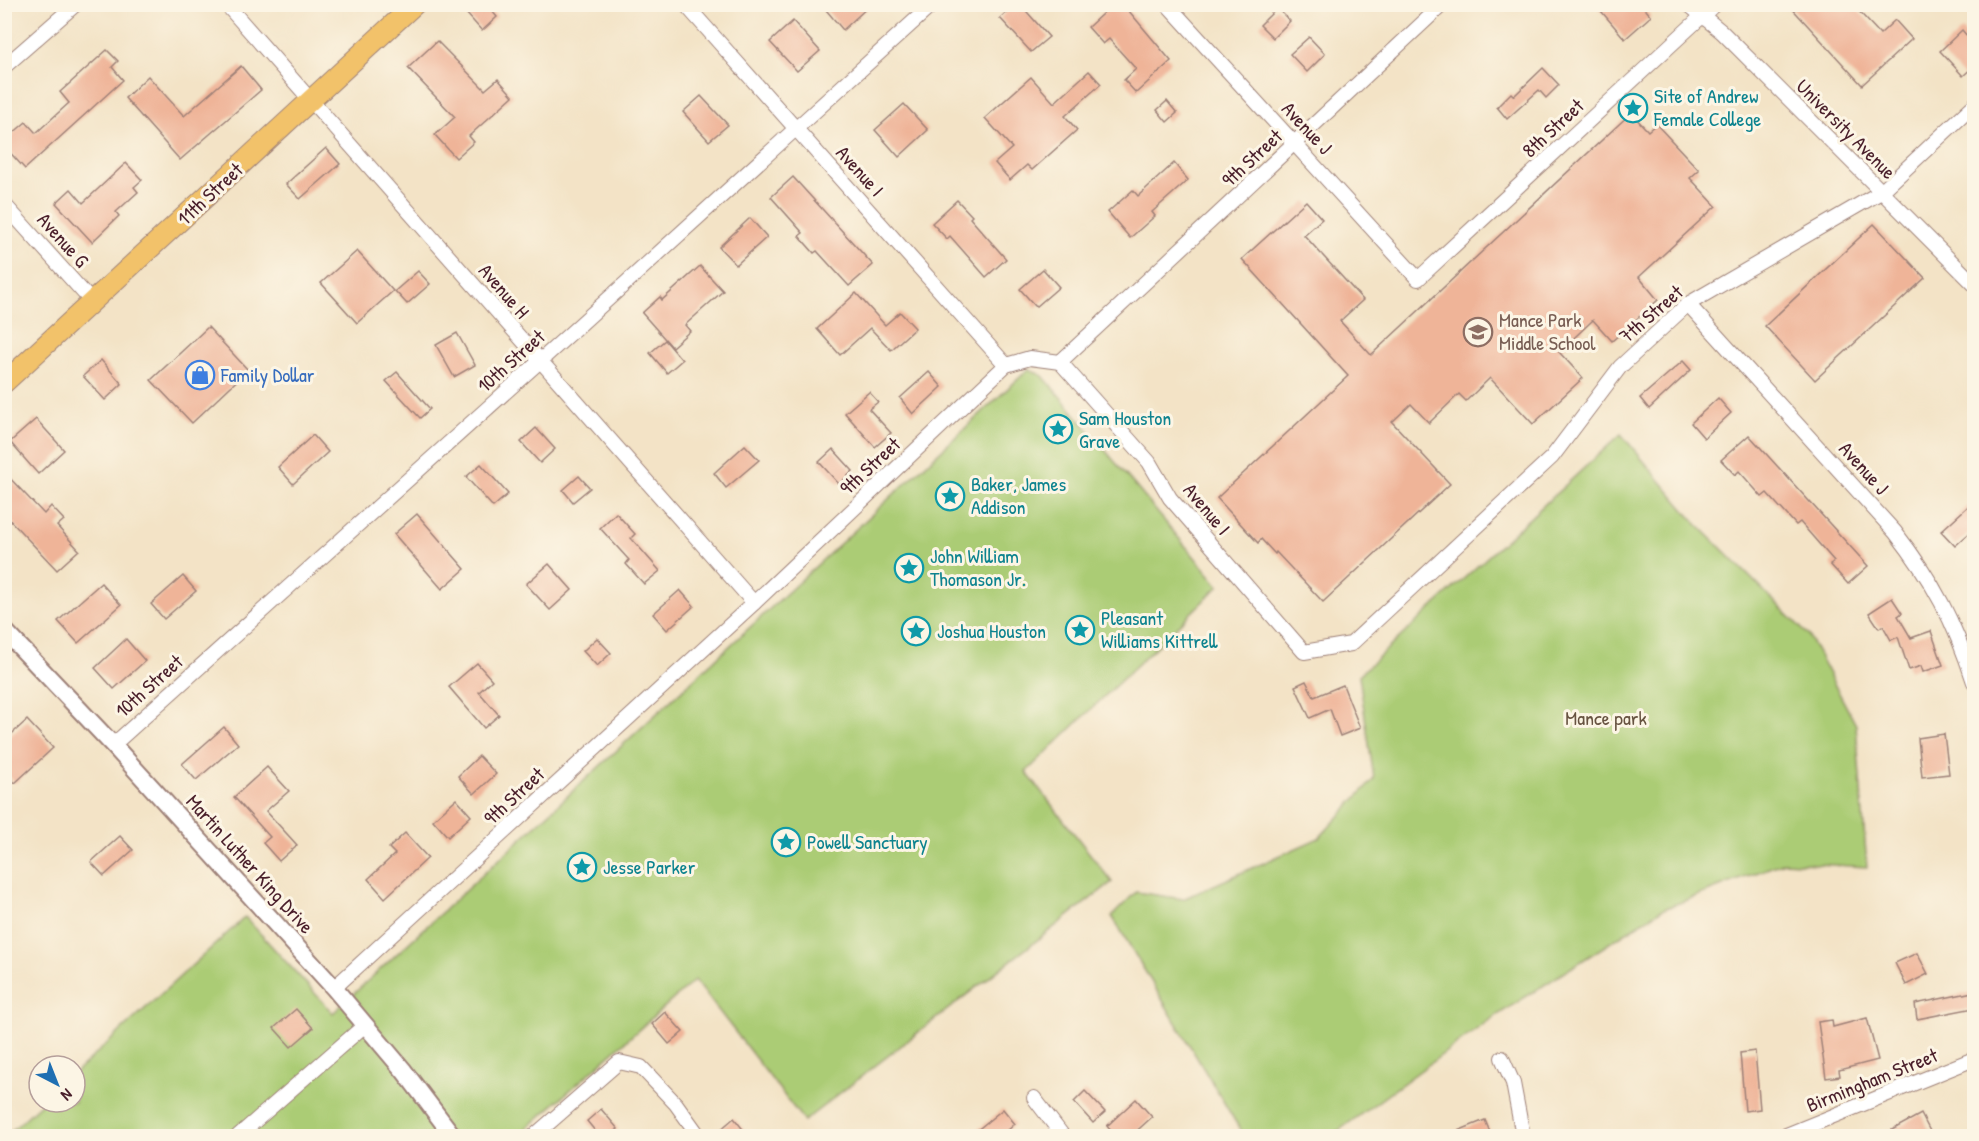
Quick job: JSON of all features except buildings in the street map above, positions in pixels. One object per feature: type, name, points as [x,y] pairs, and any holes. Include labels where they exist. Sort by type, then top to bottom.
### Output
[{"type":"main road","name":"11th Street","points":[[4,383],[415,4]]},
{"type":"street","points":[[4,67],[76,4]]},
{"type":"street","name":"Avenue H","points":[[226,4],[754,603]]},
{"type":"street","name":"Avenue I","points":[[685,4],[1006,364]]},
{"type":"street","name":"10th Street","points":[[113,745],[540,362],[933,4]]},
{"type":"street","name":"Avenue J","points":[[1167,4],[1418,279]]},
{"type":"street","name":"9th Street","points":[[1060,362],[1443,4]]},
{"type":"street","name":"University Avenue","points":[[1688,4],[1722,32],[1974,284]]},
{"type":"street","name":"8th Street","points":[[1418,279],[1714,4]]},
{"type":"street","name":"7th Street","points":[[1304,652],[1351,644],[1552,457],[1620,367],[1688,304],[1881,192],[1974,105]]},
{"type":"street","name":"Avenue G","points":[[4,204],[93,303]]},
{"type":"street","name":"Avenue J","points":[[1688,304],[1895,532],[1921,564],[1942,600],[1961,642],[1974,681]]},
{"type":"street","points":[[1006,364],[1030,358],[1060,362]]},
{"type":"street","name":"Avenue I","points":[[1060,362],[1149,462],[1170,498],[1304,652]]},
{"type":"street","name":"9th Street","points":[[334,988],[754,603],[1006,364]]},
{"type":"street","name":"Martin Luther King Drive","points":[[4,630],[113,745],[334,988],[404,1071],[453,1137]]},
{"type":"street","points":[[238,1137],[365,1025]]},
{"type":"street","points":[[1502,1058],[1513,1083],[1522,1137]]},
{"type":"street","name":"Birmingham Street","points":[[1784,1137],[1974,1059]]},
{"type":"street","points":[[534,1137],[619,1062],[641,1067],[676,1104],[699,1137]]},
{"type":"street","points":[[1034,1098],[1063,1137]]},
{"type":"green space","points":[[1029,369],[1043,376],[1219,586],[1026,772],[1112,882],[804,1121],[695,980],[518,1136],[6,1136],[30,1114],[87,1114],[87,1062],[245,917],[333,1013]]},
{"type":"green space","name":"Mance park","points":[[1621,434],[1694,521],[1808,635],[1856,725],[1867,867],[1784,862],[1661,910],[1488,1021],[1331,1136],[1244,1136],[1112,916],[1136,892],[1183,899],[1319,838],[1374,779],[1359,675]]},
{"type":"place","name":"Site of Andrew Female College","points":[[1633,108]]},
{"type":"place","name":"Mance Park Middle School","points":[[1478,332]]},
{"type":"place","name":"Family Dollar","points":[[200,375]]},
{"type":"place","name":"Sam Houston Grave","points":[[1058,429]]},
{"type":"place","name":"Baker, James Addison","points":[[950,496]]},
{"type":"place","name":"John William Thomason Jr.","points":[[909,568]]},
{"type":"place","name":"Pleasant Williams Kittrell","points":[[1080,630]]},
{"type":"place","name":"Joshua Houston","points":[[916,631]]},
{"type":"place","name":"Powell Sanctuary","points":[[786,842]]},
{"type":"place","name":"Jesse Parker","points":[[582,867]]}]
